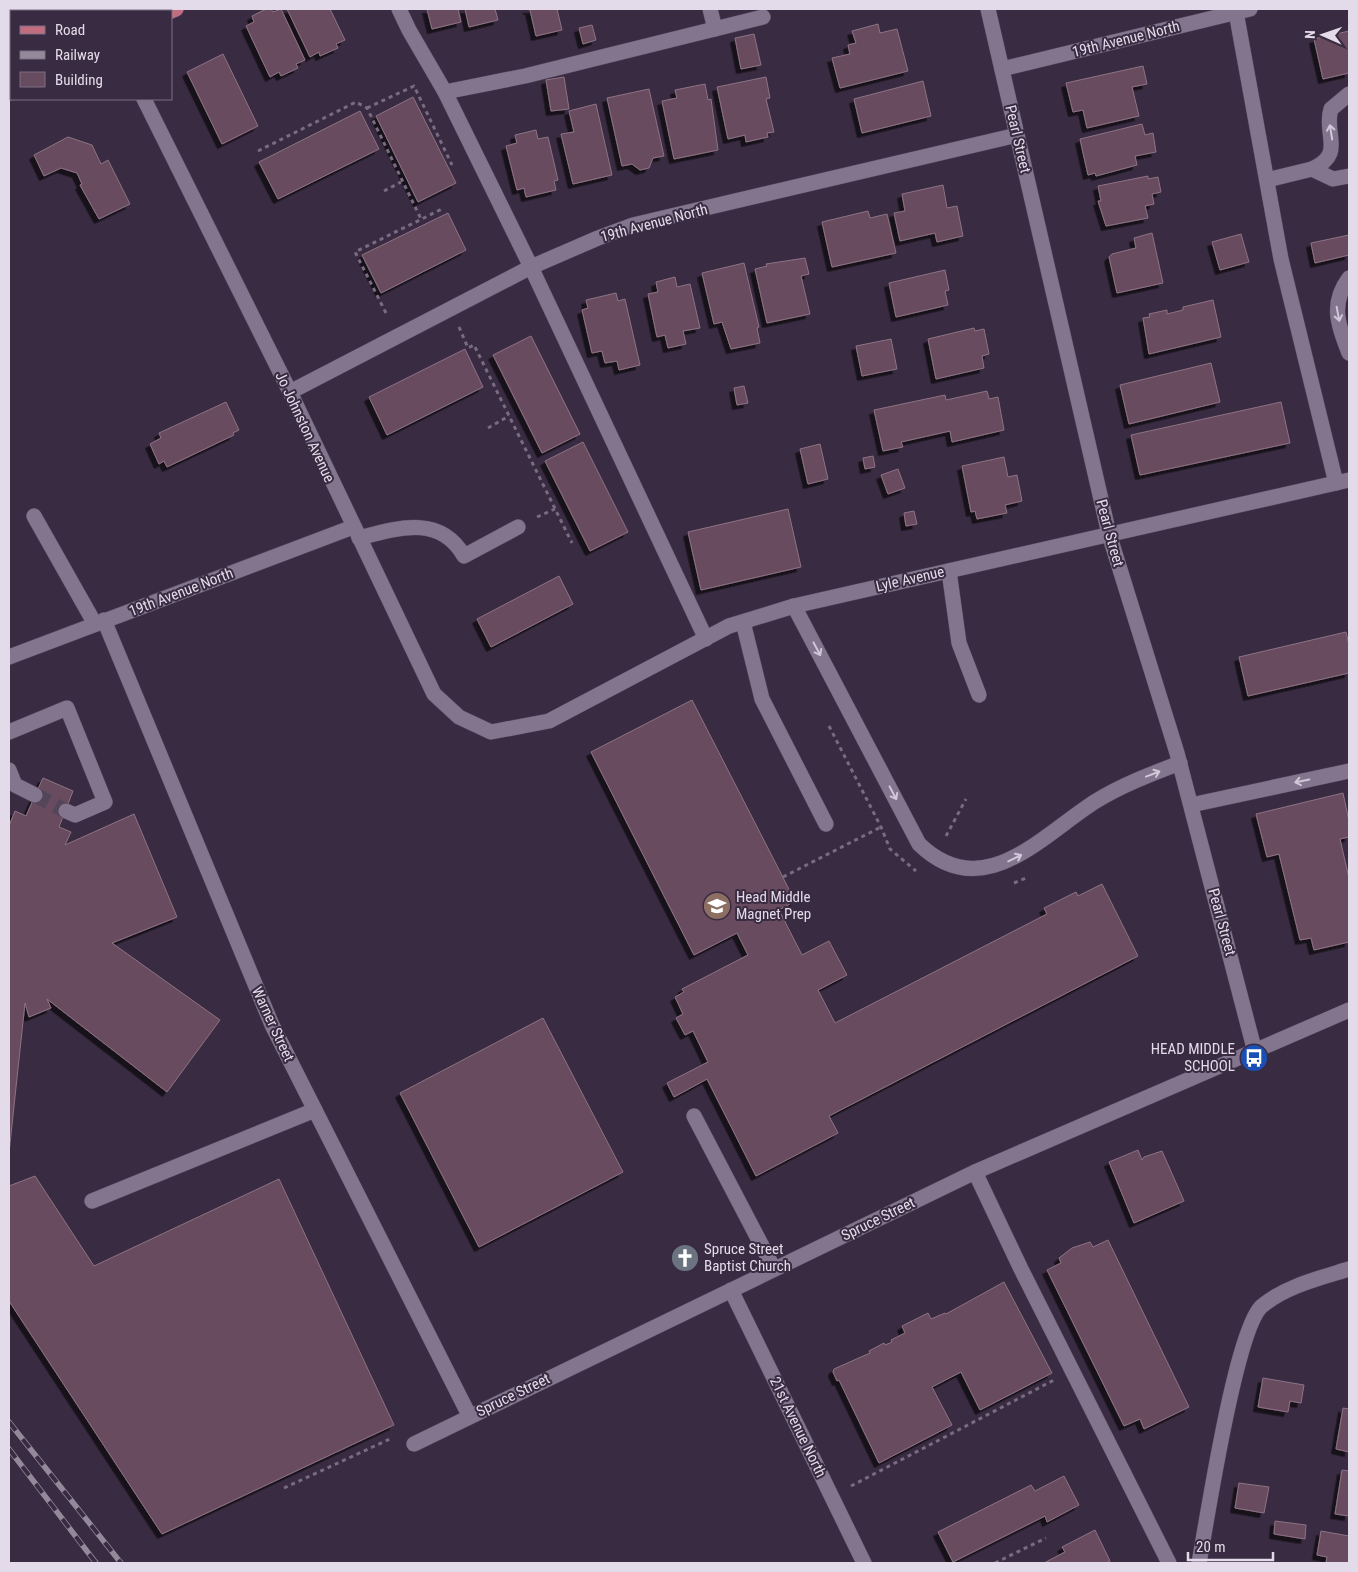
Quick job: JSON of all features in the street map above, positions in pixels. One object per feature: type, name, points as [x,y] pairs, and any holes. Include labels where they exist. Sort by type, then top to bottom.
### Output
[{"type":"street","points":[[399,9],[445,92],[531,267],[706,639]]},
{"type":"street","points":[[710,9],[714,29]]},
{"type":"street","name":"Pearl Street","points":[[988,9],[1109,534],[1180,763],[1256,1052]]},
{"type":"street","points":[[1243,10],[1267,180],[1281,259],[1343,482]]},
{"type":"street","name":"19th Avenue North","points":[[1002,69],[1243,10]]},
{"type":"street","points":[[445,92],[525,76],[763,17]]},
{"type":"street","points":[[1267,180],[1321,165],[1331,149],[1329,122],[1331,109],[1349,94]]},
{"type":"street","name":"Jo Johnston Avenue","points":[[144,100],[290,392],[434,694],[459,717],[490,732]]},
{"type":"street","name":"19th Avenue North","points":[[290,392],[531,267],[633,225],[1017,135]]},
{"type":"street","points":[[1312,169],[1333,179],[1349,176]]},
{"type":"street","points":[[1349,278],[1338,297],[1336,307],[1349,353]]},
{"type":"street","name":"Lyle Avenue","points":[[490,732],[549,721],[729,626],[794,606],[1343,482]]},
{"type":"street","name":"Warner Street","points":[[34,516],[100,622],[246,968],[272,1025],[470,1416]]},
{"type":"street","name":"19th Avenue North","points":[[9,657],[100,622],[356,533],[418,527],[446,535],[456,543],[464,556],[518,527]]},
{"type":"street","points":[[949,571],[959,643],[979,696]]},
{"type":"street","points":[[794,606],[919,844],[935,858],[960,867],[998,865],[1019,857],[1107,795],[1180,763]]},
{"type":"street","points":[[744,622],[762,699],[826,824]]},
{"type":"street","points":[[9,732],[67,708],[105,802],[74,815],[66,811]]},
{"type":"street","points":[[9,770],[15,785],[35,796]]},
{"type":"street","points":[[1191,805],[1349,771]]},
{"type":"street","name":"Spruce Street","points":[[414,1444],[975,1172],[1256,1052],[1349,1010]]},
{"type":"street","points":[[92,1201],[315,1110]]},
{"type":"street","points":[[694,1116],[774,1269]]},
{"type":"street","points":[[975,1172],[1020,1269],[1169,1563]]},
{"type":"street","points":[[1199,1563],[1236,1372],[1248,1330],[1261,1308],[1275,1298],[1303,1284],[1349,1269]]},
{"type":"street","name":"21st Avenue North","points":[[731,1290],[864,1563]]},
{"type":"path","points":[[367,108],[414,86],[452,165]]},
{"type":"path","points":[[258,151],[356,102],[367,108],[421,219]]},
{"type":"path","points":[[384,191],[402,182]]},
{"type":"path","points":[[386,313],[355,252],[442,209]]},
{"type":"path","points":[[450,309],[468,348],[474,345],[572,543]]},
{"type":"path","points":[[488,428],[509,416]]},
{"type":"path","points":[[828,722],[881,827],[890,849],[910,869],[918,872]]},
{"type":"path","points":[[935,858],[966,799]]},
{"type":"path","points":[[783,877],[904,816]]},
{"type":"path","points":[[1012,884],[1021,882],[1029,876]]},
{"type":"path","points":[[832,1496],[1072,1371]]},
{"type":"path","points":[[284,1488],[395,1437]]},
{"type":"path","points":[[995,1563],[1046,1538]]},
{"type":"building","points":[[266,9],[271,9],[273,12],[281,9],[305,60],[296,64],[298,68],[281,76],[279,72],[270,77],[246,26],[254,22],[252,16]]},
{"type":"building","points":[[287,9],[330,9],[345,40],[336,44],[338,48],[320,56],[319,52],[310,57]]},
{"type":"building","points":[[427,9],[458,9],[461,22],[432,29]]},
{"type":"building","points":[[465,9],[495,9],[498,20],[469,27]]},
{"type":"building","points":[[527,9],[557,9],[562,30],[536,36],[530,10]]},
{"type":"building","points":[[878,24],[880,33],[897,29],[908,71],[840,88],[832,58],[850,54],[848,45],[856,43],[852,31]]},
{"type":"building","points":[[592,25],[596,40],[583,44],[579,28]]},
{"type":"building","points":[[1349,31],[1349,73],[1323,79],[1314,39]]},
{"type":"building","points":[[754,34],[761,65],[741,69],[735,38]]},
{"type":"building","points":[[223,54],[258,126],[222,144],[187,72]]},
{"type":"building","points":[[1143,66],[1147,84],[1132,87],[1139,116],[1087,128],[1083,110],[1073,112],[1066,83]]},
{"type":"building","points":[[564,77],[569,109],[551,111],[546,80]]},
{"type":"building","points":[[766,77],[770,98],[766,99],[774,132],[767,133],[768,137],[746,142],[745,135],[728,139],[717,87]]},
{"type":"building","points":[[923,81],[931,116],[862,133],[854,99]]},
{"type":"building","points":[[705,84],[708,100],[711,99],[718,150],[674,159],[662,101],[677,98],[675,90]]},
{"type":"building","points":[[649,89],[664,156],[653,158],[649,168],[640,170],[632,164],[622,166],[607,98]]},
{"type":"building","points":[[413,97],[456,183],[418,202],[376,116]]},
{"type":"building","points":[[596,104],[612,175],[573,184],[561,134],[574,132],[569,111]]},
{"type":"building","points":[[360,111],[379,149],[278,199],[259,162]]},
{"type":"building","points":[[1142,124],[1145,135],[1153,133],[1156,152],[1135,156],[1137,165],[1096,176],[1095,173],[1088,175],[1080,139]]},
{"type":"building","points":[[536,130],[538,139],[548,137],[558,180],[554,181],[556,190],[526,197],[524,188],[517,190],[506,146],[517,143],[515,135]]},
{"type":"building","points":[[68,137],[92,145],[101,164],[108,160],[130,204],[99,219],[80,185],[82,184],[77,173],[61,168],[44,176],[34,155]]},
{"type":"building","points":[[1148,176],[1148,179],[1158,177],[1161,192],[1152,194],[1154,204],[1145,206],[1148,218],[1106,226],[1098,201],[1101,201],[1098,186]]},
{"type":"building","points":[[943,185],[947,208],[957,206],[963,236],[937,242],[935,233],[900,241],[894,213],[905,211],[902,194]]},
{"type":"building","points":[[868,211],[870,218],[887,214],[896,253],[832,267],[822,222]]},
{"type":"building","points":[[448,213],[466,250],[381,293],[362,255]]},
{"type":"building","points":[[1152,233],[1163,283],[1117,293],[1109,257],[1112,254],[1136,248],[1134,238]]},
{"type":"building","points":[[1241,234],[1249,262],[1220,270],[1212,242]]},
{"type":"building","points":[[1349,235],[1349,255],[1315,263],[1311,243]]},
{"type":"building","points":[[805,258],[809,274],[801,276],[810,314],[767,323],[755,269],[767,266],[766,264]]},
{"type":"building","points":[[744,263],[759,327],[757,328],[760,343],[731,349],[722,322],[714,324],[702,273]]},
{"type":"building","points":[[945,270],[949,290],[945,291],[948,305],[896,317],[889,283]]},
{"type":"building","points":[[675,277],[677,287],[690,284],[700,328],[683,331],[686,344],[668,348],[665,335],[657,337],[648,294],[658,292],[656,282]]},
{"type":"building","points":[[616,293],[618,301],[625,299],[640,365],[619,370],[617,361],[605,363],[602,351],[592,353],[582,310],[588,308],[586,300]]},
{"type":"building","points":[[1213,300],[1221,337],[1149,354],[1143,318],[1150,317],[1149,314],[1167,310],[1167,314],[1183,310],[1183,307]]},
{"type":"building","points":[[974,328],[975,331],[984,329],[989,354],[982,356],[984,368],[936,379],[928,339]]},
{"type":"building","points":[[531,336],[580,434],[542,453],[493,355]]},
{"type":"building","points":[[891,339],[897,369],[862,376],[856,346]]},
{"type":"building","points":[[465,349],[483,387],[387,435],[369,397]]},
{"type":"building","points":[[1211,363],[1220,402],[1129,424],[1120,385]]},
{"type":"building","points":[[744,386],[748,403],[737,405],[734,388]]},
{"type":"building","points":[[987,391],[989,399],[998,397],[1004,430],[952,442],[950,431],[901,442],[903,447],[883,451],[874,410],[945,395],[946,400]]},
{"type":"building","points":[[226,402],[239,430],[233,433],[234,435],[167,467],[164,461],[159,464],[150,444],[161,438],[159,433]]},
{"type":"building","points":[[1281,402],[1290,443],[1140,475],[1131,435]]},
{"type":"building","points":[[583,442],[628,532],[590,551],[545,461]]},
{"type":"building","points":[[820,444],[828,479],[808,484],[800,449]]},
{"type":"building","points":[[873,456],[875,467],[865,469],[863,458]]},
{"type":"building","points":[[1004,457],[1008,477],[1017,475],[1022,501],[1005,505],[1007,513],[977,519],[975,511],[971,512],[962,466]]},
{"type":"building","points":[[898,469],[905,488],[888,494],[881,475]]},
{"type":"building","points":[[788,509],[801,567],[701,590],[688,532]]},
{"type":"building","points":[[914,511],[917,524],[906,526],[904,513]]},
{"type":"building","points":[[559,576],[573,604],[491,647],[477,619]]},
{"type":"building","points":[[1346,632],[1349,645],[1349,673],[1248,696],[1239,657]]},
{"type":"building","points":[[692,700],[795,901],[779,910],[802,955],[829,941],[847,975],[818,990],[835,1023],[1047,914],[1044,908],[1076,892],[1078,896],[1102,884],[1138,956],[829,1116],[838,1133],[756,1176],[707,1079],[674,1097],[667,1083],[708,1062],[693,1031],[685,1035],[676,1018],[683,1014],[675,997],[684,992],[682,989],[748,955],[737,933],[694,955],[591,752]]},
{"type":"building","points":[[43,778],[73,791],[59,827],[71,832],[65,845],[134,814],[177,917],[112,943],[220,1020],[167,1092],[47,999],[51,1008],[29,1017],[25,1003],[9,1153],[9,826],[15,811],[26,816]]},
{"type":"building","points":[[1343,793],[1349,821],[1349,837],[1340,839],[1349,878],[1349,942],[1314,950],[1311,938],[1300,940],[1279,854],[1267,857],[1256,814]]},
{"type":"building","points":[[543,1018],[623,1172],[479,1247],[400,1093]]},
{"type":"building","points":[[1138,1150],[1142,1160],[1144,1157],[1162,1151],[1184,1201],[1134,1223],[1109,1162]]},
{"type":"building","points":[[35,1176],[94,1266],[279,1179],[394,1425],[162,1534],[9,1301],[9,1186]]},
{"type":"building","points":[[1108,1240],[1189,1407],[1144,1429],[1140,1419],[1124,1426],[1047,1270],[1061,1263],[1059,1258],[1072,1248],[1090,1242],[1093,1247]]},
{"type":"building","points":[[1004,1282],[1052,1373],[980,1410],[961,1372],[932,1387],[952,1425],[879,1463],[839,1380],[837,1381],[833,1372],[834,1369],[870,1353],[869,1351],[884,1343],[885,1345],[892,1342],[891,1340],[905,1333],[902,1326],[928,1313],[931,1319],[946,1314]]},
{"type":"building","points":[[1263,1378],[1304,1385],[1301,1403],[1290,1401],[1288,1412],[1258,1407]]},
{"type":"building","points":[[1343,1408],[1349,1409],[1349,1452],[1336,1449]]},
{"type":"building","points":[[1342,1470],[1349,1471],[1349,1516],[1335,1514]]},
{"type":"building","points":[[1064,1476],[1079,1505],[1047,1522],[1045,1516],[953,1562],[938,1532],[1031,1485],[1035,1491]]},
{"type":"building","points":[[1239,1483],[1269,1487],[1264,1513],[1235,1508]]},
{"type":"building","points":[[1275,1521],[1306,1525],[1305,1539],[1274,1534]]},
{"type":"building","points":[[1095,1530],[1110,1561],[1106,1563],[1044,1563],[1065,1552],[1062,1547]]},
{"type":"building","points":[[1321,1531],[1349,1536],[1349,1563],[1326,1563],[1327,1557],[1317,1555]]},
{"type":"tunnel","points":[[35,795],[66,811]]},
{"type":"railway","points":[[9,1422],[121,1563]]},
{"type":"railway","points":[[9,1449],[96,1563]]},
{"type":"place","name":"Head Middle Magnet Prep","points":[[717,906]]},
{"type":"place","name":"HEAD MIDDLE SCHOOL","points":[[1254,1058]]},
{"type":"place","name":"Spruce Street Baptist Church","points":[[685,1258]]}]
